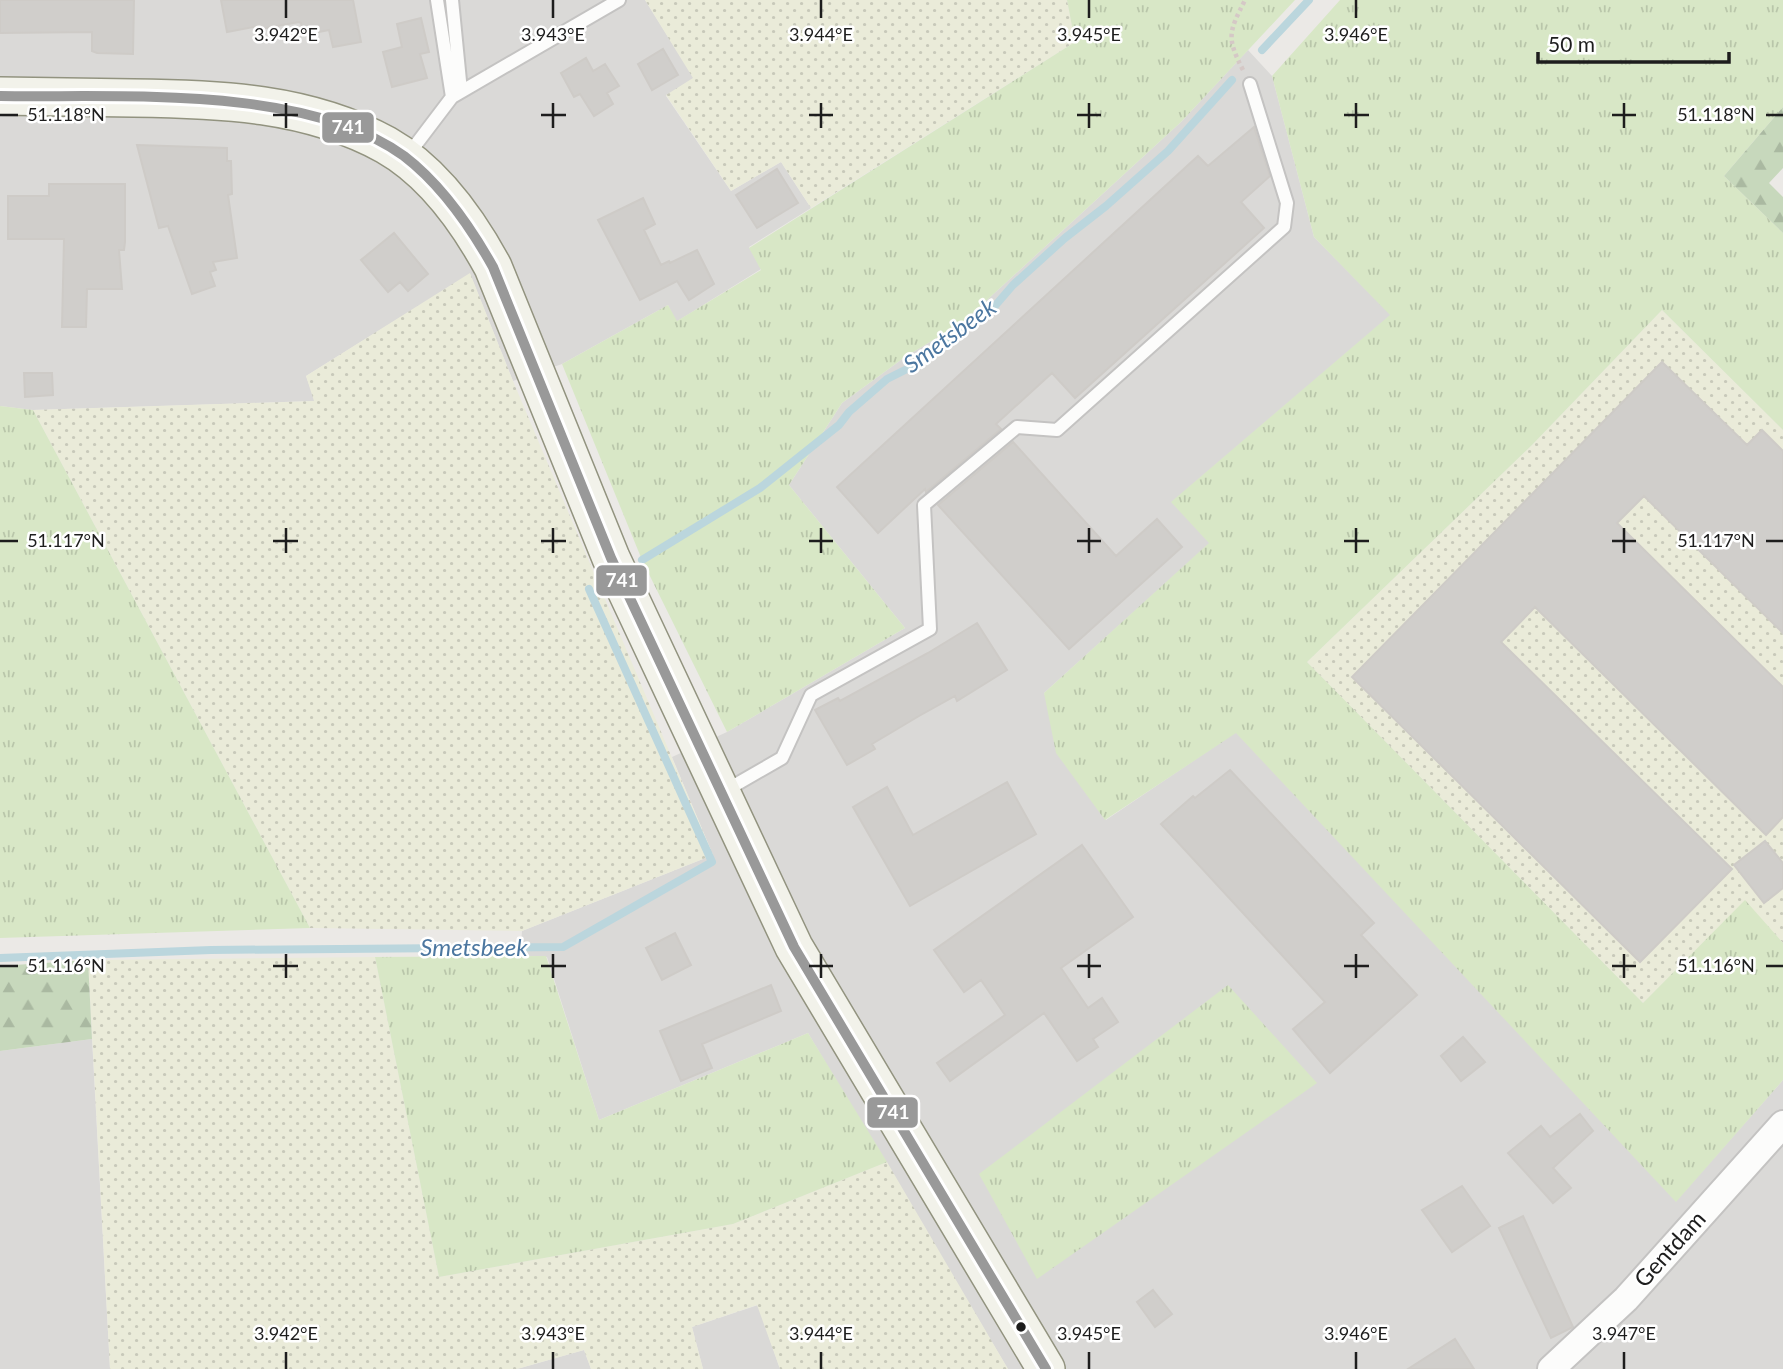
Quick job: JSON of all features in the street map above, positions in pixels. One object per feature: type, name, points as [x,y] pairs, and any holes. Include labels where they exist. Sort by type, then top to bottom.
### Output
[{"type":"street","points":[[0,96],[202,98],[261,104],[310,114],[386,145],[406,158],[447,197],[473,230],[493,267],[611,558],[793,947],[1046,1369]]},
{"type":"street","name":"Gentdam","points":[[1551,1369],[1626,1298],[1783,1124]]},
{"type":"lane","points":[[437,0],[457,94]]},
{"type":"lane","points":[[452,0],[457,94]]},
{"type":"lane","points":[[406,158],[457,94],[619,0]]},
{"type":"lane","points":[[720,794],[782,758],[811,695],[930,629],[924,505],[1017,427],[1058,430],[1284,227],[1287,203],[1250,84]]},
{"type":"path","points":[[1245,0],[1231,26],[1233,51],[1250,84]]},
{"type":"shaded area","points":[[0,0],[645,0],[694,78],[666,96],[731,191],[781,162],[811,208],[749,247],[761,269],[676,322],[668,305],[562,364],[513,381],[470,274],[306,376],[315,401],[33,410],[0,406]]},
{"type":"shaded area","points":[[1248,50],[1272,76],[1314,237],[1391,315],[1172,502],[1210,543],[1044,693],[1106,820],[1236,732],[1676,1201],[1783,1080],[1783,1369],[1008,1369],[808,1033],[599,1120],[547,957],[520,956],[522,931],[713,855],[672,757],[727,732],[905,628],[789,485],[842,403],[905,357],[963,322],[1181,122]]},
{"type":"shaded area","points":[[92,1039],[110,1369],[0,1369],[0,1051]]},
{"type":"shaded area","points":[[758,1305],[780,1369],[703,1369],[692,1327]]},
{"type":"shaded area","points":[[584,1350],[591,1369],[517,1369]]},
{"type":"green space","points":[[645,0],[1067,0],[1075,42],[811,208],[781,162],[731,191],[666,95],[693,78]]},
{"type":"green space","points":[[1067,0],[1295,0],[1181,122],[963,322],[905,357],[842,403],[789,485],[905,628],[727,732],[642,560],[562,364],[668,305],[677,321],[761,270],[749,248],[1075,42]]},
{"type":"green space","points":[[1340,0],[1783,0],[1783,107],[1724,176],[1783,233],[1783,430],[1662,310],[1532,445],[1307,662],[1643,1003],[1745,900],[1783,943],[1783,1080],[1676,1202],[1236,733],[1105,820],[1056,753],[1044,693],[1209,543],[1171,502],[1390,315],[1314,237],[1272,76]]},
{"type":"green space","points":[[1783,107],[1783,168],[1769,183],[1783,197],[1783,233],[1724,176]]},
{"type":"green space","points":[[470,273],[713,855],[522,931],[310,928],[33,410],[314,401],[306,376]]},
{"type":"green space","points":[[1662,310],[1783,430],[1783,943],[1745,901],[1643,1003],[1307,662],[1532,445]]},
{"type":"green space","points":[[0,406],[33,410],[310,928],[0,938]]},
{"type":"green space","points":[[546,956],[599,1120],[808,1033],[887,1162],[733,1224],[439,1277],[375,957]]},
{"type":"green space","points":[[375,957],[439,1277],[733,1224],[887,1162],[1008,1369],[780,1369],[757,1305],[692,1327],[703,1369],[591,1369],[584,1350],[517,1369],[110,1369],[88,960]]},
{"type":"green space","points":[[88,960],[92,1039],[0,1051],[0,966]]},
{"type":"green space","points":[[1228,985],[1317,1083],[1037,1279],[979,1174]]},
{"type":"building","points":[[0,0],[134,0],[133,54],[92,51],[92,32],[0,33]]},
{"type":"building","points":[[221,0],[353,0],[361,42],[333,47],[329,30],[303,35],[299,22],[227,32]]},
{"type":"building","points":[[421,18],[429,52],[420,54],[427,78],[392,87],[383,52],[402,47],[397,24]]},
{"type":"building","points":[[663,49],[678,75],[652,90],[638,64]]},
{"type":"building","points":[[586,58],[593,71],[605,64],[619,86],[607,93],[613,104],[594,116],[580,94],[574,97],[561,73]]},
{"type":"building","points":[[1254,127],[1270,176],[1241,202],[1264,228],[1075,398],[1052,373],[996,424],[1001,429],[926,492],[925,489],[878,533],[837,487],[1198,156],[1208,166]]},
{"type":"building","points":[[137,145],[227,148],[227,161],[231,161],[232,194],[228,195],[237,258],[213,262],[216,270],[210,272],[215,286],[192,294],[168,226],[159,228]]},
{"type":"building","points":[[777,169],[798,203],[757,228],[736,195]]},
{"type":"building","points":[[49,184],[125,184],[125,242],[124,250],[119,250],[122,289],[87,289],[86,327],[62,327],[64,239],[8,239],[8,196],[49,196]]},
{"type":"building","points":[[643,198],[655,224],[644,230],[661,265],[697,250],[714,284],[689,300],[677,281],[640,300],[598,220]]},
{"type":"building","points":[[394,233],[428,274],[408,291],[400,282],[388,292],[361,260]]},
{"type":"building","points":[[1662,362],[1747,445],[1762,430],[1783,451],[1783,633],[1644,496],[1617,523],[1783,687],[1783,817],[1766,835],[1535,607],[1501,642],[1732,869],[1640,962],[1352,677]]},
{"type":"building","points":[[24,373],[52,373],[53,395],[25,397]]},
{"type":"building","points":[[1013,442],[1116,556],[1157,519],[1182,547],[1069,649],[938,505]]},
{"type":"building","points":[[977,623],[1007,670],[957,701],[955,696],[919,716],[872,744],[875,749],[847,765],[815,710],[838,698],[840,701]]},
{"type":"building","points":[[1230,770],[1374,923],[1361,935],[1417,995],[1330,1073],[1293,1029],[1325,1002],[1161,824],[1193,796],[1195,798]]},
{"type":"building","points":[[1007,782],[1036,834],[910,906],[853,807],[887,787],[913,835]]},
{"type":"building","points":[[1765,841],[1783,863],[1783,888],[1764,903],[1734,865]]},
{"type":"building","points":[[1082,845],[1133,917],[1061,968],[1088,1008],[1102,998],[1118,1022],[1093,1039],[1098,1047],[1077,1061],[1044,1013],[950,1081],[937,1063],[1005,1015],[981,980],[964,992],[934,950]]},
{"type":"building","points":[[675,933],[691,965],[662,980],[646,948]]},
{"type":"building","points":[[771,985],[781,1011],[702,1044],[712,1068],[681,1081],[660,1031]]},
{"type":"building","points":[[1463,1037],[1485,1062],[1461,1081],[1441,1056]]},
{"type":"building","points":[[1580,1114],[1593,1131],[1553,1168],[1571,1188],[1553,1203],[1508,1153],[1541,1126],[1550,1137]]},
{"type":"building","points":[[1462,1186],[1490,1226],[1452,1252],[1422,1210]]},
{"type":"building","points":[[1523,1216],[1573,1327],[1551,1338],[1499,1228]]},
{"type":"building","points":[[1153,1290],[1172,1314],[1155,1327],[1137,1302]]},
{"type":"building","points":[[1455,1339],[1474,1369],[1408,1369]]},
{"type":"waterway","name":"Smetsbeek","points":[[1262,50],[1309,0]]},
{"type":"waterway","name":"Smetsbeek","points":[[642,560],[760,488],[839,425],[849,412],[887,379],[917,364],[994,307],[1013,285],[1065,238],[1168,151],[1232,80]]},
{"type":"waterway","name":"Smetsbeek","points":[[0,958],[211,950],[563,947],[712,862],[589,589]]},
{"type":"transit line","name":"741","points":[[0,96],[210,100],[264,106],[316,117],[363,133],[404,156],[443,193],[475,236],[493,267],[611,558],[794,947],[1046,1369]]}]
